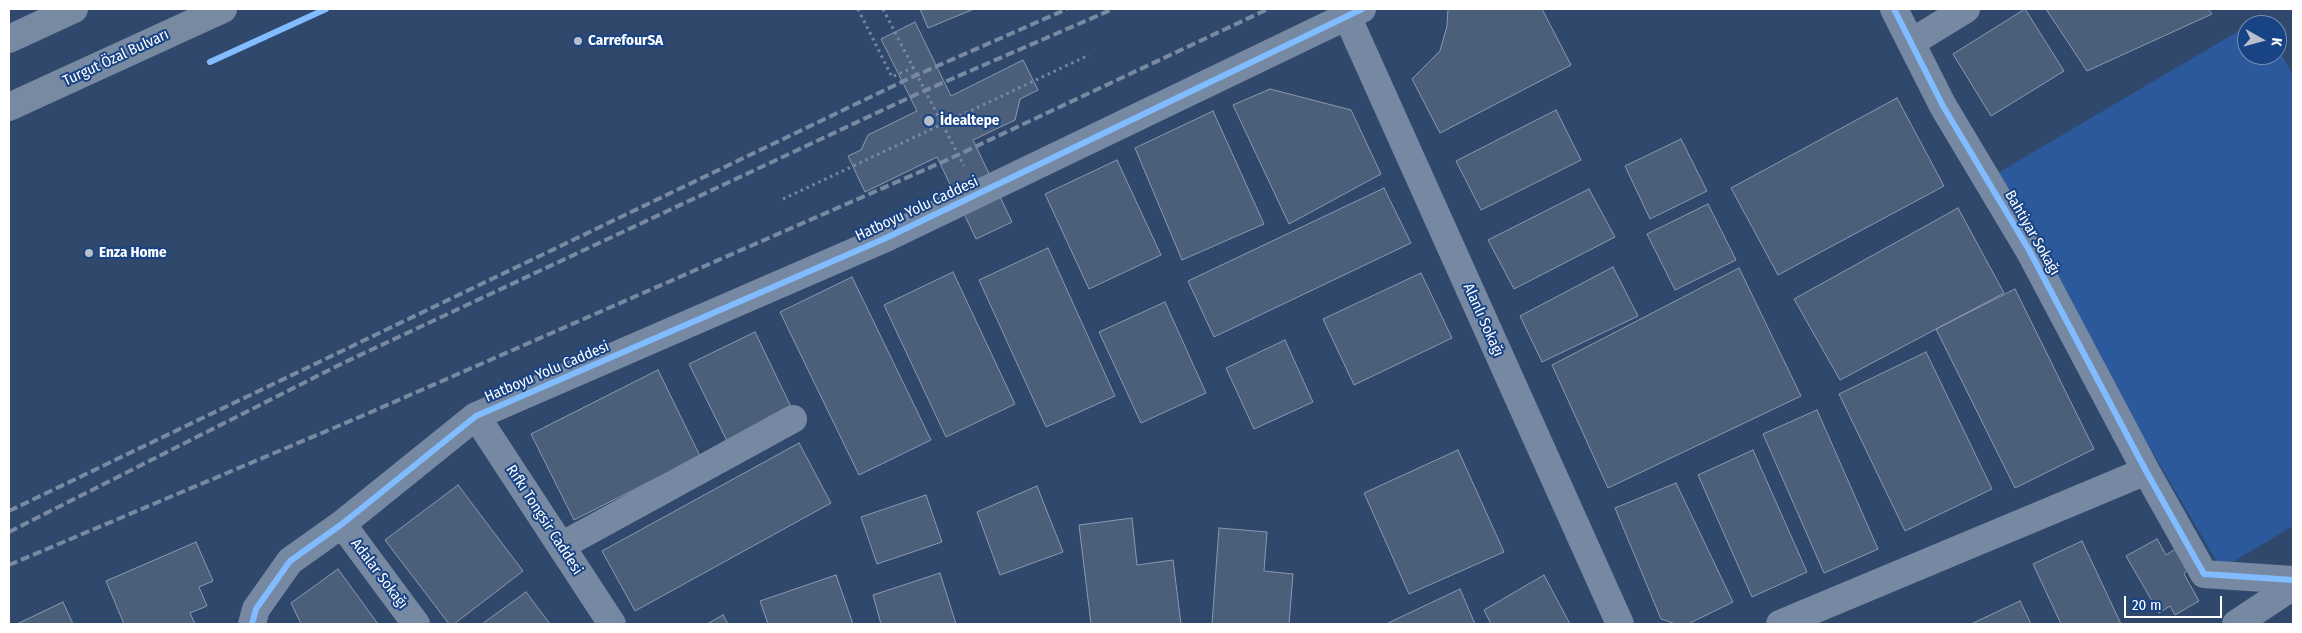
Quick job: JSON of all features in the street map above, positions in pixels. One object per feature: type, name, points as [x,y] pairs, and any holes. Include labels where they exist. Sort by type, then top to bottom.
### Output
[{"type":"highway","points":[[9,39],[74,9]]},
{"type":"highway","name":"Turgut Özal Bulvarı","points":[[9,107],[223,9]]},
{"type":"street","name":"Bahtiyar Sokağı","points":[[1894,9],[1943,106],[2029,250],[2146,471],[2204,574],[2293,580]]},
{"type":"street","points":[[1912,42],[1966,9]]},
{"type":"street","name":"Hatboyu Yolu Caddesi","points":[[252,624],[256,609],[290,561],[342,524],[476,416],[886,238],[1355,12]]},
{"type":"street","name":"Alanlı Sokağı","points":[[1355,12],[1620,624]]},
{"type":"street","name":"Rıfkı Tongsir Caddesi","points":[[476,416],[612,624]]},
{"type":"street","points":[[561,546],[793,419]]},
{"type":"street","points":[[1780,624],[2146,471]]},
{"type":"street","name":"Adalar Sokağı","points":[[342,524],[416,624]]},
{"type":"street","points":[[2236,624],[2293,586]]},
{"type":"path","points":[[858,9],[892,77],[914,68]]},
{"type":"path","points":[[883,9],[944,123],[968,173]]},
{"type":"path","points":[[783,199],[1089,56]]},
{"type":"shaded area","points":[[2237,32],[2237,65],[2287,64],[2293,75],[2293,526],[2221,569],[1991,177]]},
{"type":"building","points":[[920,9],[974,9],[928,28]]},
{"type":"building","points":[[1448,9],[1542,9],[1571,65],[1440,133],[1412,79],[1440,51],[1447,26]]},
{"type":"building","points":[[2025,9],[2064,71],[1991,116],[1953,54]]},
{"type":"building","points":[[2046,9],[2208,9],[2212,14],[2087,71]]},
{"type":"building","points":[[915,22],[951,96],[1023,60],[1038,90],[1020,99],[1015,120],[973,140],[1012,222],[976,239],[937,157],[865,192],[848,156],[861,150],[868,135],[917,111],[881,39]]},
{"type":"building","points":[[1270,89],[1351,110],[1381,174],[1289,224],[1233,105]]},
{"type":"building","points":[[1897,98],[1944,186],[1778,275],[1731,188]]},
{"type":"building","points":[[1556,110],[1581,160],[1481,210],[1456,161]]},
{"type":"building","points":[[1213,111],[1264,224],[1182,260],[1135,148]]},
{"type":"building","points":[[1681,139],[1707,191],[1650,219],[1625,166]]},
{"type":"building","points":[[1117,160],[1161,255],[1089,289],[1045,194]]},
{"type":"building","points":[[1384,188],[1411,243],[1214,337],[1188,281]]},
{"type":"building","points":[[1589,189],[1615,237],[1514,289],[1488,240]]},
{"type":"building","points":[[1708,204],[1736,260],[1675,290],[1647,234]]},
{"type":"building","points":[[1958,208],[2004,293],[1840,380],[1794,299]]},
{"type":"building","points":[[1048,248],[1115,396],[1046,427],[979,280]]},
{"type":"building","points":[[1613,267],[1638,316],[1542,362],[1520,316]]},
{"type":"building","points":[[1739,268],[1801,396],[1608,488],[1552,365]]},
{"type":"building","points":[[953,272],[1015,404],[946,437],[884,305]]},
{"type":"building","points":[[1421,273],[1452,338],[1354,385],[1323,319]]},
{"type":"building","points":[[852,277],[931,440],[859,475],[780,312]]},
{"type":"building","points":[[2015,289],[2094,449],[2015,488],[1936,329]]},
{"type":"building","points":[[1165,302],[1206,393],[1141,423],[1099,332]]},
{"type":"building","points":[[755,332],[793,411],[728,443],[689,364]]},
{"type":"building","points":[[1285,340],[1313,402],[1254,429],[1226,368]]},
{"type":"building","points":[[1926,352],[1992,489],[1905,531],[1839,394]]},
{"type":"building","points":[[658,370],[700,456],[574,520],[531,434]]},
{"type":"building","points":[[1817,410],[1878,549],[1824,573],[1763,434]]},
{"type":"building","points":[[799,443],[831,503],[635,611],[602,551]]},
{"type":"building","points":[[1458,450],[1504,552],[1409,594],[1364,493]]},
{"type":"building","points":[[1753,450],[1807,572],[1752,597],[1698,475]]},
{"type":"building","points":[[1676,483],[1733,602],[1688,624],[1676,624],[1661,619],[1615,508]]},
{"type":"building","points":[[458,485],[523,571],[454,624],[449,624],[385,540]]},
{"type":"building","points":[[1037,486],[1063,552],[1000,575],[977,512]]},
{"type":"building","points":[[926,495],[942,542],[877,564],[861,517]]},
{"type":"building","points":[[1132,518],[1137,565],[1173,560],[1181,624],[1091,624],[1079,525]]},
{"type":"building","points":[[1219,528],[1267,532],[1264,571],[1293,574],[1289,624],[1212,624]]},
{"type":"building","points":[[2157,539],[2166,555],[2182,545],[2192,563],[2184,574],[2199,601],[2175,615],[2170,606],[2159,613],[2126,556]]},
{"type":"building","points":[[2082,541],[2121,624],[2061,624],[2033,564]]},
{"type":"building","points":[[196,542],[213,581],[199,587],[207,606],[190,613],[195,624],[124,624],[106,581]]},
{"type":"building","points":[[338,569],[378,624],[301,624],[291,603]]},
{"type":"building","points":[[940,573],[956,624],[881,624],[873,595]]},
{"type":"building","points":[[836,575],[853,624],[768,624],[760,601]]},
{"type":"building","points":[[1544,575],[1570,624],[1491,624],[1484,610]]},
{"type":"building","points":[[1460,589],[1475,624],[1386,624]]},
{"type":"building","points":[[526,592],[550,624],[482,624]]},
{"type":"building","points":[[2020,601],[2031,624],[1971,624]]},
{"type":"building","points":[[63,602],[73,624],[17,624]]},
{"type":"building","points":[[723,615],[728,624],[707,624]]},
{"type":"railway","points":[[9,511],[910,78],[1067,9]]},
{"type":"railway","points":[[9,532],[341,364],[917,94],[1113,9]]},
{"type":"railway","points":[[9,565],[362,416],[947,160],[1268,9]]},
{"type":"cycle path","points":[[210,62],[326,9]]},
{"type":"cycle path","points":[[252,624],[256,609],[290,561],[342,524],[476,416],[886,238],[1362,9]]},
{"type":"cycle path","points":[[1894,9],[1943,106],[2029,250],[2146,471],[2204,574],[2293,580]]},
{"type":"place","name":"CarrefourSA","points":[[578,41]]},
{"type":"place","name":"İdealtepe","points":[[929,121]]},
{"type":"place","name":"Enza Home","points":[[89,253]]}]
